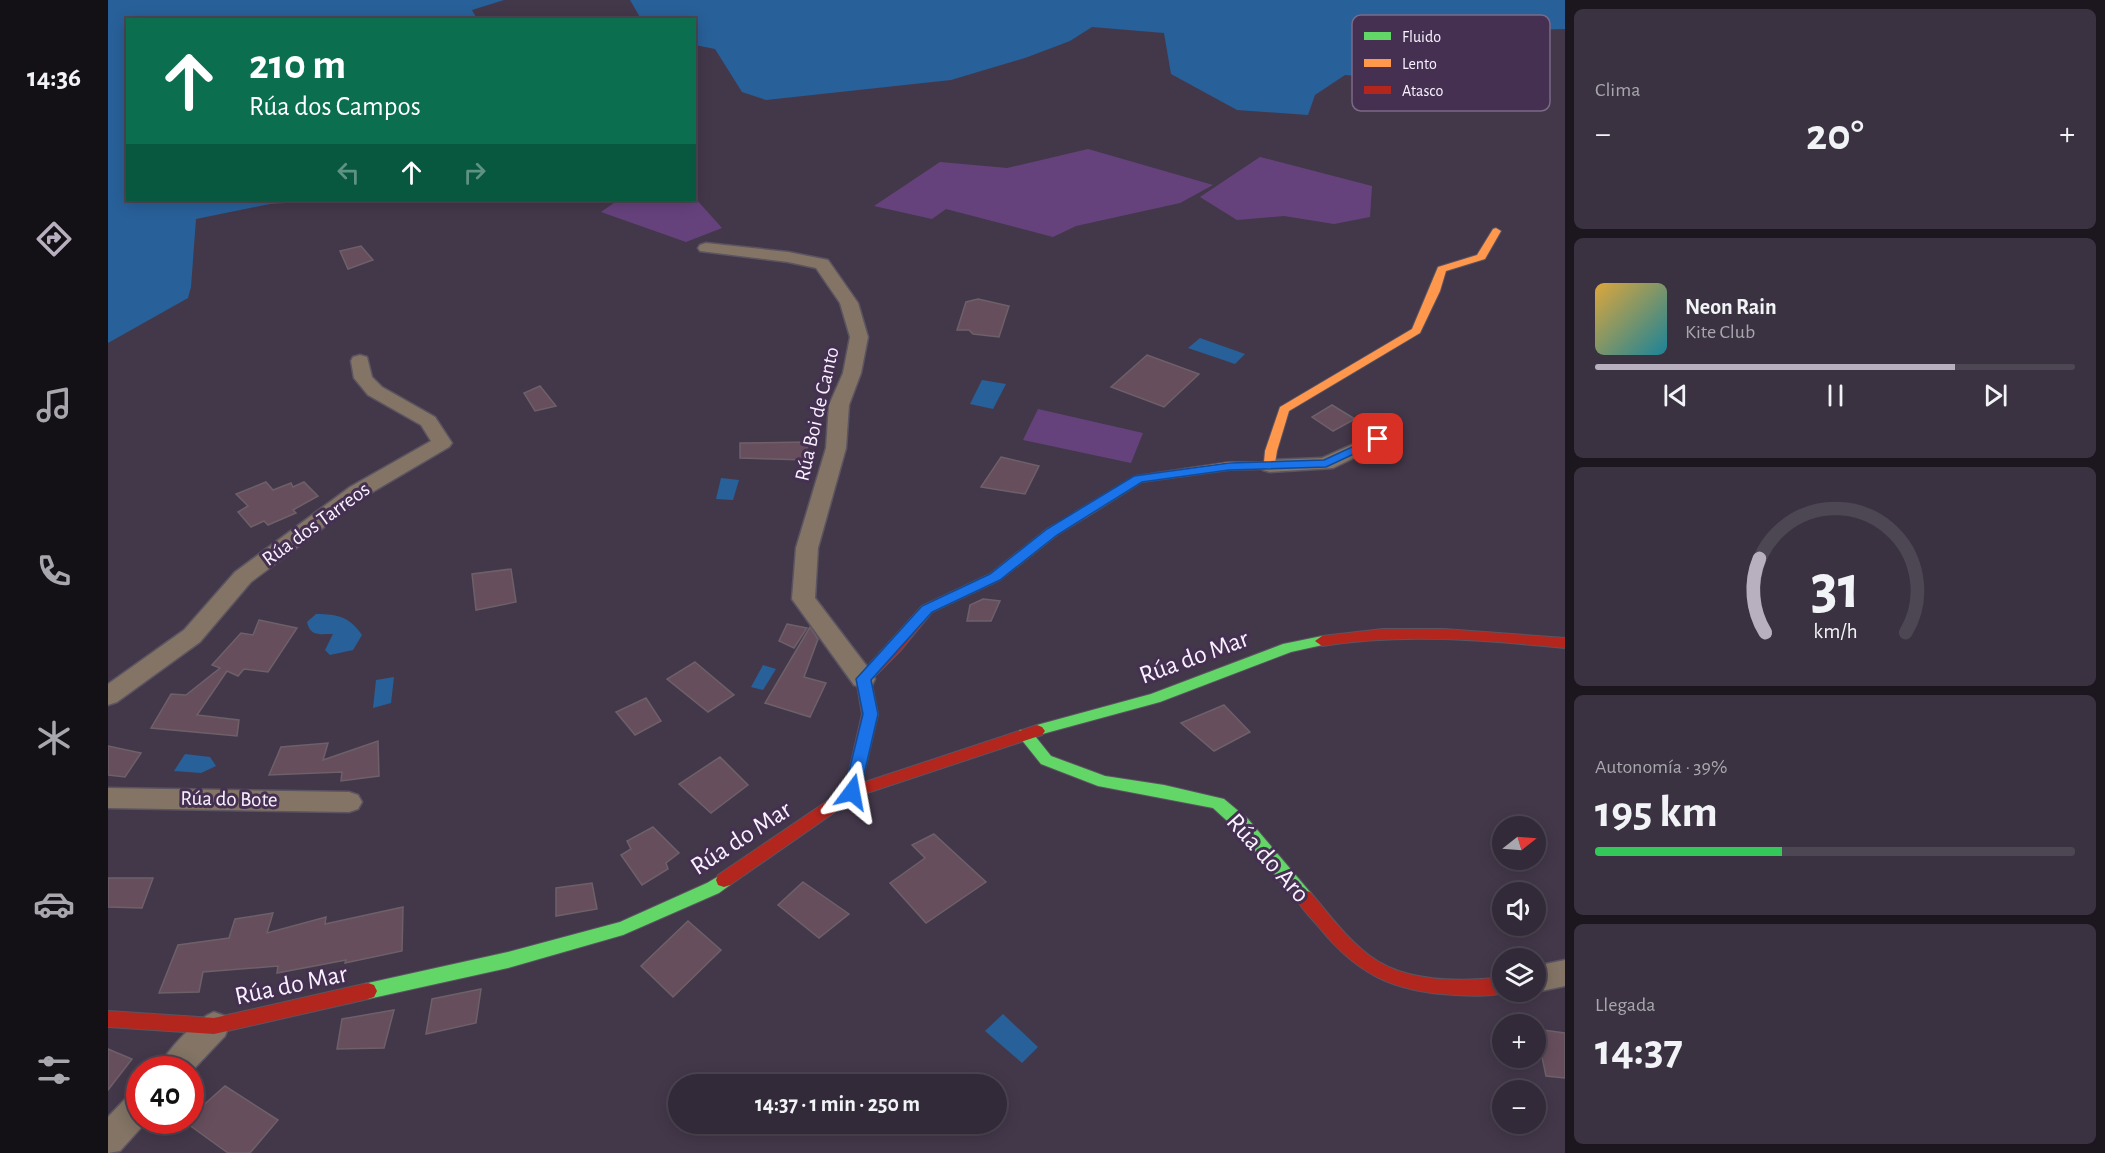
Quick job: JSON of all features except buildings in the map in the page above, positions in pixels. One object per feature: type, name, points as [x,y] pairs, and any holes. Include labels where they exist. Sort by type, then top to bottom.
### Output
[{"type":"street","points":[[1270,466],[1271,452],[1284,409],[1416,331],[1435,291],[1442,269],[1481,257],[1496,231]]},
{"type":"street","name":"Rúa Boi de Canto","points":[[706,248],[788,257],[822,264],[849,303],[859,337],[852,373],[839,405],[836,448],[807,548],[803,599],[863,679]]},
{"type":"street","name":"Rúa dos Tarreos","points":[[108,696],[192,636],[243,577],[357,492],[442,442],[428,421],[375,391],[363,378],[360,361]]},
{"type":"street","points":[[852,792],[870,714],[863,679],[895,647],[927,609],[995,577],[1052,532],[1139,479],[1229,466],[1326,464],[1378,439]]},
{"type":"street","name":"Rúa do Mar","points":[[108,1019],[214,1026],[508,960],[623,928],[713,888],[852,792],[1025,734],[1155,698],[1288,648],[1359,634],[1436,632],[1565,643]]},
{"type":"street","name":"Rúa do Aro","points":[[1025,734],[1046,760],[1104,782],[1164,791],[1218,803],[1242,824],[1351,952],[1384,973],[1427,985],[1475,989],[1492,987]]},
{"type":"street","name":"Rúa do Bote","points":[[108,798],[350,802]]},
{"type":"street","points":[[1546,977],[1565,973]]},
{"type":"street","points":[[186,1056],[214,1026]]},
{"type":"street","points":[[108,1140],[126,1121]]},
{"type":"shaded area","points":[[1088,149],[1213,185],[1180,203],[1076,226],[1053,237],[946,209],[932,219],[874,206],[940,162],[1007,168]]},
{"type":"shaded area","points":[[1260,157],[1372,186],[1370,217],[1334,224],[1284,216],[1237,220],[1200,197]]},
{"type":"shaded area","points":[[696,199],[722,228],[686,242],[601,212],[617,201],[696,201]]},
{"type":"shaded area","points":[[1038,409],[1143,433],[1131,463],[1023,440]]},
{"type":"water","points":[[108,0],[504,0],[472,10],[476,18],[126,18],[126,201],[320,201],[270,204],[196,219],[191,287],[188,298],[108,343]]},
{"type":"water","points":[[630,0],[1565,0],[1565,29],[1550,29],[1550,15],[1352,15],[1352,75],[1345,75],[1315,95],[1308,115],[1237,110],[1171,74],[1164,33],[1092,27],[1070,41],[1025,58],[951,80],[766,100],[742,92],[715,49],[696,45],[696,18],[640,18]]},
{"type":"water","points":[[1200,338],[1245,354],[1235,364],[1188,348]]},
{"type":"water","points":[[982,380],[1006,384],[993,409],[970,404]]},
{"type":"water","points":[[721,478],[739,480],[733,500],[716,499]]},
{"type":"water","points":[[316,614],[337,616],[353,624],[362,635],[353,650],[330,655],[325,650],[333,634],[317,634],[308,627],[307,622]]},
{"type":"water","points":[[763,665],[776,669],[763,690],[751,687]]},
{"type":"water","points":[[394,677],[391,703],[373,708],[376,680]]},
{"type":"water","points":[[185,754],[210,757],[216,766],[201,773],[174,771]]},
{"type":"water","points":[[1003,1014],[1038,1047],[1022,1063],[985,1031]]},
{"type":"traffic: fast","points":[[1037,731],[1155,698],[1288,648],[1322,641]]},
{"type":"traffic: fast","points":[[1025,734],[1046,760],[1104,782],[1164,791],[1218,803],[1242,824],[1304,897]]},
{"type":"traffic: fast","points":[[368,991],[508,960],[623,928],[713,888],[724,880]]},
{"type":"traffic: slow","points":[[1080,515],[1139,479],[1229,466],[1270,466],[1271,451],[1284,409],[1416,331],[1435,291],[1442,269],[1481,257],[1496,231]]},
{"type":"traffic: jam","points":[[852,792],[870,714],[863,679],[895,647],[927,609],[995,577],[1052,532],[1080,515]]},
{"type":"traffic: jam","points":[[1322,641],[1352,636],[1444,633],[1565,643]]},
{"type":"traffic: jam","points":[[724,880],[852,792],[1037,731]]},
{"type":"traffic: jam","points":[[1304,897],[1350,950],[1382,972],[1422,984],[1443,987],[1492,986]]},
{"type":"traffic: jam","points":[[108,1019],[214,1026],[368,991]]},
{"type":"route","points":[[852,792],[870,714],[863,679],[895,647],[927,609],[995,577],[1052,532],[1139,479],[1229,466],[1326,464],[1378,439]]}]
